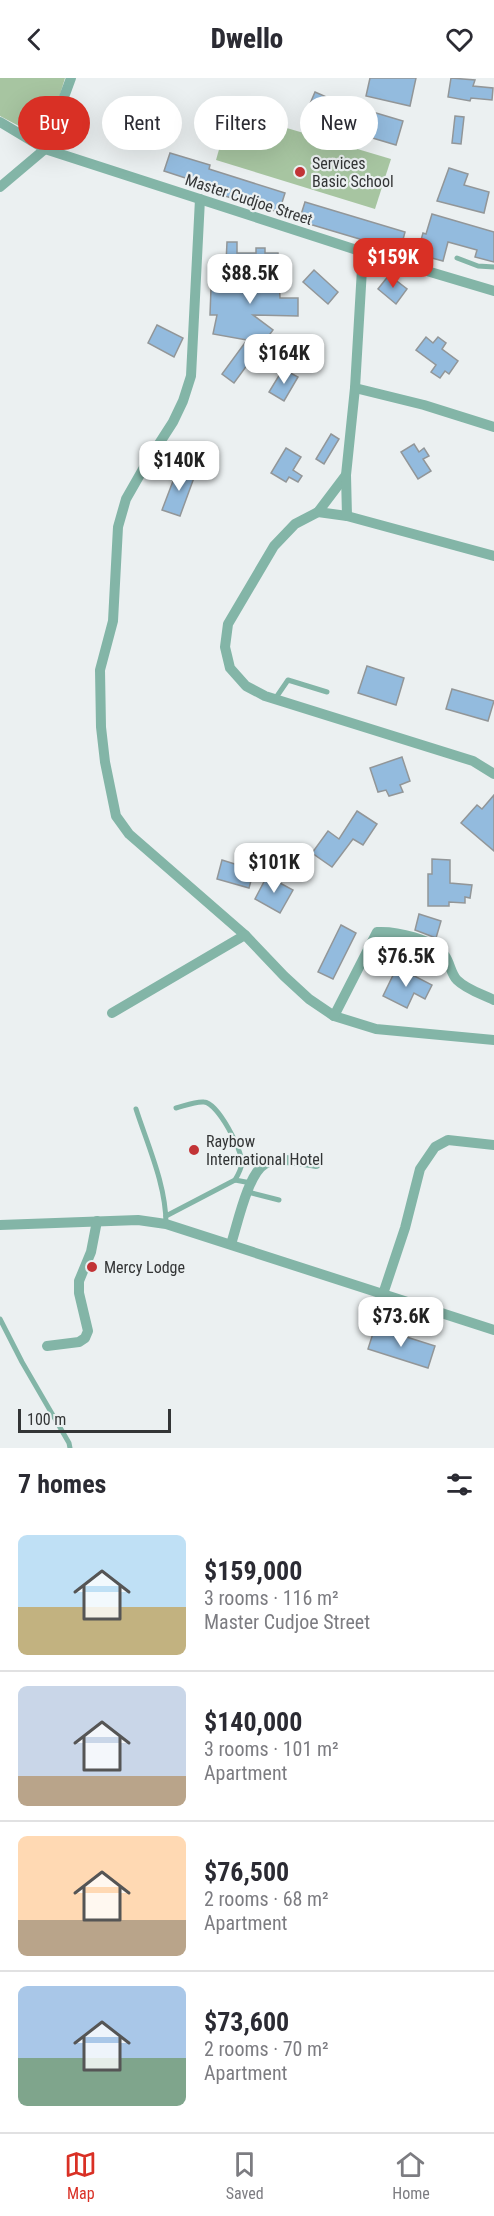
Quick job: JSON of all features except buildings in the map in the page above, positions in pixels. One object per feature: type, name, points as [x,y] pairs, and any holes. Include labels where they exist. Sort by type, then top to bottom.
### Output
[{"type":"street","points":[[64,96],[71,78]]},
{"type":"street","name":"Master Cudjoe Street","points":[[0,122],[18,133]]},
{"type":"street","points":[[0,187],[44,150]]},
{"type":"street","name":"Master Cudjoe Street","points":[[48,150],[363,252],[494,291]]},
{"type":"street","points":[[200,199],[191,375],[183,401],[173,422],[126,499],[118,527],[113,621],[100,670],[105,762],[116,816],[129,834],[245,935],[309,999],[334,1016],[376,1029],[494,1040]]},
{"type":"street","points":[[347,516],[346,475],[355,388],[363,252]]},
{"type":"street","points":[[355,388],[424,405],[494,427]]},
{"type":"street","points":[[346,475],[318,512],[295,524],[274,546],[228,624],[225,647],[230,668],[246,686],[275,699],[473,761],[494,774]]},
{"type":"street","points":[[318,512],[347,516],[494,556]]},
{"type":"street","points":[[334,1016],[377,932],[391,931],[424,940],[443,953],[454,977],[463,986],[494,999]]},
{"type":"street","points":[[112,1013],[245,935]]},
{"type":"street","points":[[383,1294],[405,1228],[420,1169],[435,1147],[448,1140],[494,1145]]},
{"type":"street","points":[[231,1244],[249,1188],[258,1169],[266,1163],[285,1161],[316,1164]]},
{"type":"street","points":[[0,1225],[166,1220],[231,1244],[494,1330]]},
{"type":"street","points":[[46,1346],[79,1342],[85,1338],[88,1331],[79,1293],[79,1281],[91,1252],[97,1221]]},
{"type":"lane","points":[[457,258],[477,266],[494,267]]},
{"type":"lane","points":[[275,699],[288,680],[327,692]]},
{"type":"lane","points":[[136,1109],[161,1189],[166,1220],[235,1180],[240,1173],[241,1155],[218,1110],[211,1104],[203,1102],[176,1108]]},
{"type":"lane","points":[[235,1180],[279,1200]]},
{"type":"lane","points":[[0,1319],[70,1448]]},
{"type":"green space","points":[[0,78],[65,78],[60,96],[18,96],[18,126],[0,116]]},
{"type":"green space","points":[[288,128],[300,132],[300,150],[361,150],[391,159],[375,209],[216,160],[219,150],[288,150]]},
{"type":"place","name":"Services Basic School","points":[[300,172]]},
{"type":"place","name":"Raybow International Hotel","points":[[194,1150]]},
{"type":"place","name":"Mercy Lodge","points":[[92,1267]]}]
